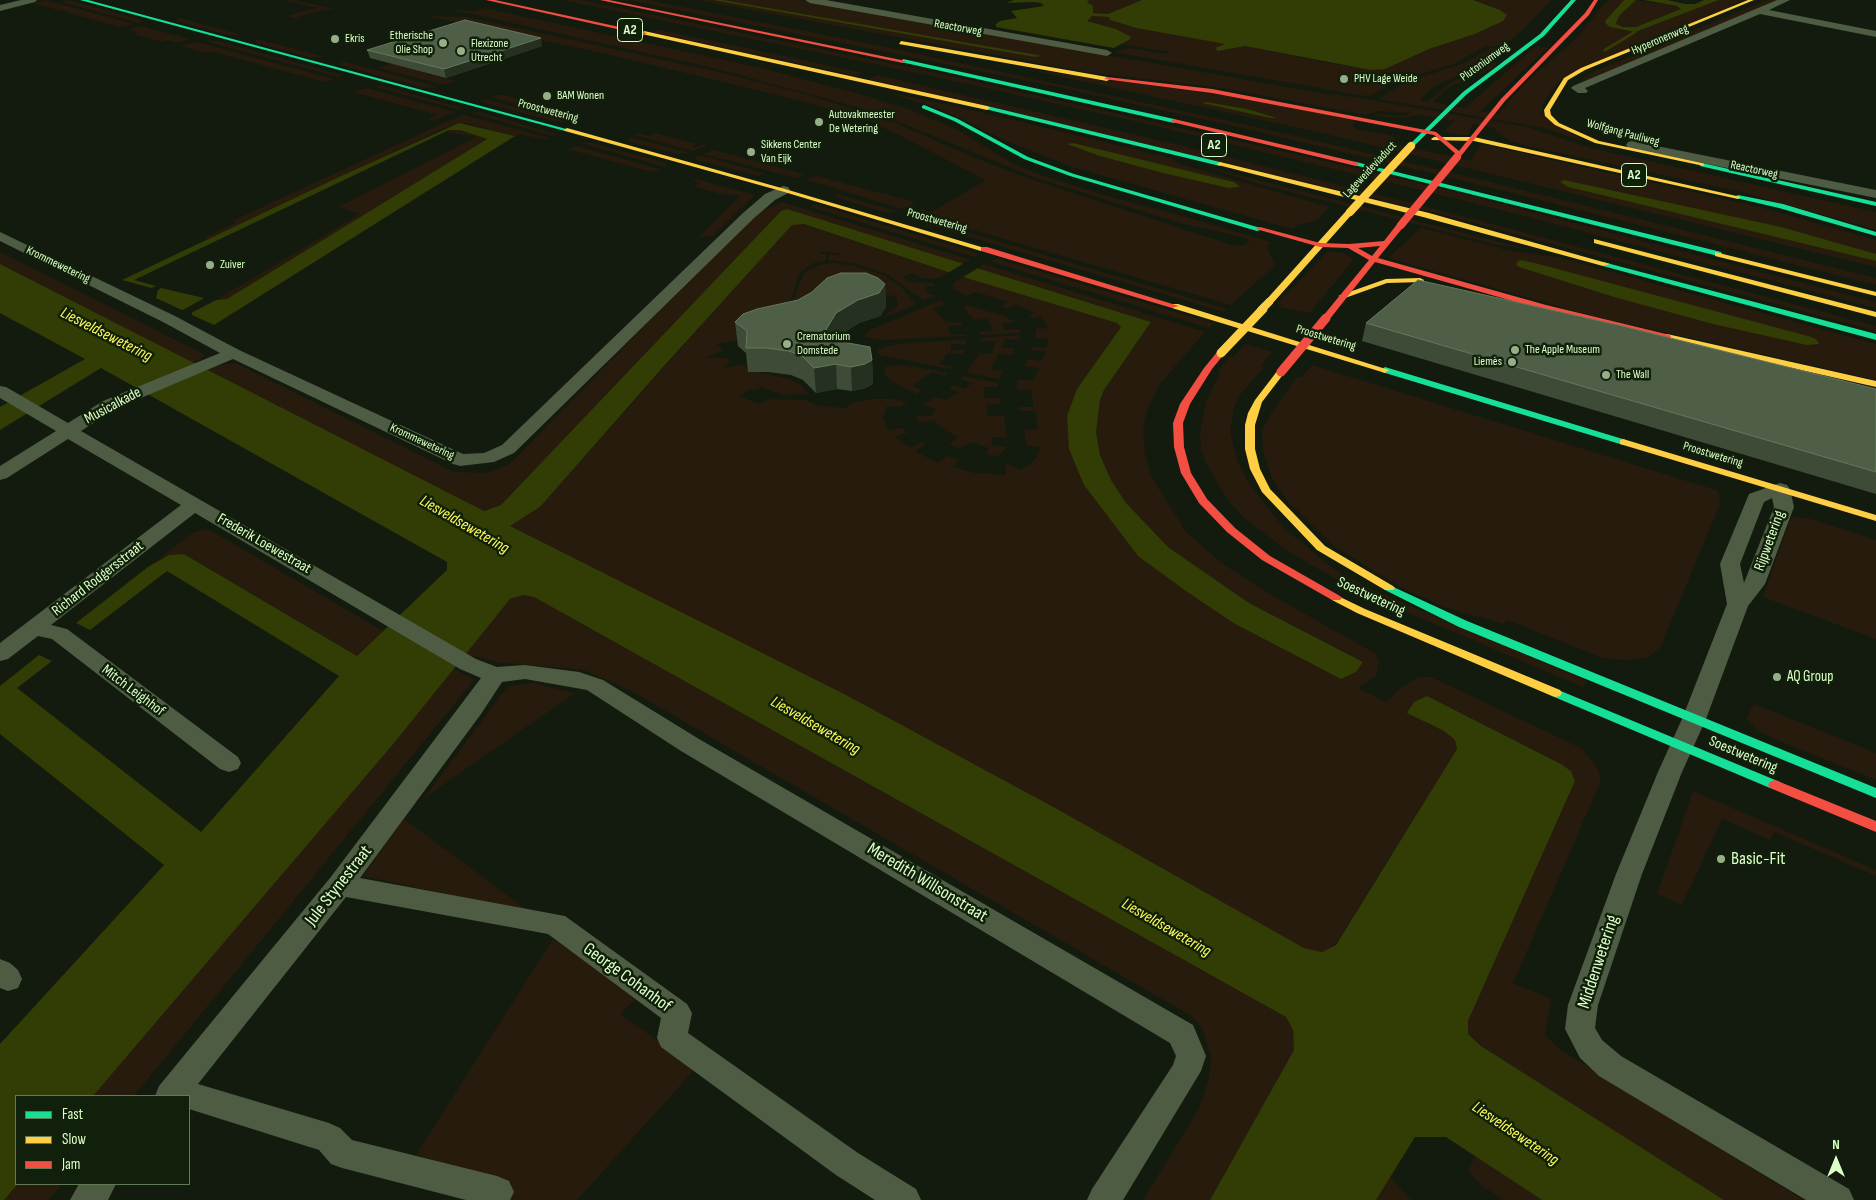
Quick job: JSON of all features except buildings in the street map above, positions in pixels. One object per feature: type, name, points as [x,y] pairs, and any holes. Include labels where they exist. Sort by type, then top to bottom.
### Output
[{"type":"main road","name":"Proostwetering","points":[[82,0],[783,190],[1876,518]]},
{"type":"main road","name":"A2","points":[[488,0],[772,60],[1018,115],[1253,172],[1464,225],[1876,337]]},
{"type":"main road","points":[[659,0],[762,20]]},
{"type":"main road","name":"Plutoniumweg","points":[[1418,139],[1451,106],[1542,35],[1574,0]]},
{"type":"main road","points":[[1443,139],[1458,156],[1474,139],[1518,83],[1587,14],[1596,0]]},
{"type":"main road","name":"Wolfgang Pauliweg","points":[[1752,0],[1583,69],[1566,78],[1549,105],[1547,110],[1548,116],[1563,128],[1597,142],[1876,203]]},
{"type":"main road","name":"A2","points":[[600,6],[695,31]]},
{"type":"main road","name":"A2","points":[[600,6],[934,68],[1242,136],[1563,213],[1876,294]]},
{"type":"main road","name":"Wolfgang Pauliweg","points":[[1760,6],[1585,74],[1567,88],[1557,110],[1560,117],[1581,131],[1615,143],[1876,203]]},
{"type":"main road","name":"A2","points":[[1104,90],[889,43],[1094,78],[1251,97],[1388,124],[1418,139],[1474,139],[1780,206],[1876,234]]},
{"type":"main road","name":"A2","points":[[772,60],[825,79],[903,100],[935,111],[956,120],[1026,158],[1072,176],[1320,245],[1349,246],[1386,243]]},
{"type":"main road","name":"A2","points":[[1388,124],[1436,120]]},
{"type":"main road","name":"Lageweideviaduct","points":[[1350,212],[1418,139]]},
{"type":"main road","points":[[1390,155],[1417,161]]},
{"type":"main road","name":"Soestwetering","points":[[1458,156],[1342,296],[1258,402],[1253,413],[1250,450],[1253,462],[1266,490],[1286,514],[1322,548],[1378,583],[1463,624],[1876,793]]},
{"type":"main road","points":[[1435,165],[1462,172]]},
{"type":"main road","points":[[1363,182],[1391,188]]},
{"type":"main road","points":[[1410,193],[1438,200]]},
{"type":"main road","name":"Soestwetering","points":[[1350,212],[1208,368],[1185,404],[1178,423],[1178,447],[1186,473],[1203,501],[1231,530],[1266,558],[1311,585],[1361,611],[1876,827]]},
{"type":"main road","name":"A2","points":[[1333,231],[1349,246],[1373,259],[1454,282],[1646,332],[1876,384]]},
{"type":"main road","points":[[1589,239],[1876,315]]},
{"type":"main road","name":"A2","points":[[1342,296],[1372,285],[1399,280],[1454,282]]},
{"type":"street","points":[[0,8],[32,0]]},
{"type":"street","name":"Reactorweg","points":[[815,0],[1107,53]]},
{"type":"street","name":"Hyperonenweg","points":[[1582,92],[1577,88],[1760,6],[1785,0]]},
{"type":"street","points":[[1760,6],[1876,34]]},
{"type":"street","name":"Reactorweg","points":[[1632,145],[1876,194]]},
{"type":"street","name":"Krommewetering","points":[[0,236],[161,315],[233,353],[460,460],[487,458],[508,448],[748,216],[770,197],[783,190]]},
{"type":"street","name":"Musicalkade","points":[[0,474],[109,405],[233,353]]},
{"type":"street","name":"Frederik Loewestraat","points":[[5,396],[34,410],[468,664],[495,675]]},
{"type":"street","name":"Rijpwetering","points":[[1682,746],[1738,604],[1755,584],[1784,507],[1780,489],[1756,498],[1730,564],[1738,604]]},
{"type":"street","name":"Richard Rodgersstraat","points":[[0,654],[195,504]]},
{"type":"street","name":"Mitch Leighhof","points":[[34,628],[59,634],[229,763]]},
{"type":"street","name":"Meredith Willsonstraat","points":[[495,675],[524,672],[578,680],[595,685],[690,745],[1182,1034],[1191,1056],[1186,1071],[1104,1200]]},
{"type":"street","name":"Jule Stynestraat","points":[[172,1093],[340,884],[473,708],[495,675]]},
{"type":"street","name":"Middenwetering","points":[[1682,746],[1629,874],[1583,1005],[1580,1029],[1591,1049],[1610,1066],[1837,1200]]},
{"type":"street","name":"George Cohanhof","points":[[340,884],[555,924],[677,1013],[672,1038],[847,1164],[904,1200]]},
{"type":"street","name":"Jule Stynestraat","points":[[190,1098],[329,1138],[342,1153],[497,1192]]},
{"type":"street","points":[[87,1200],[99,1185]]},
{"type":"shaded area","points":[[45,0],[134,24],[110,29],[117,26],[32,3]]},
{"type":"shaded area","points":[[69,0],[142,21],[139,23],[62,2]]},
{"type":"shaded area","points":[[283,0],[294,0],[335,9],[297,17],[300,18],[297,19],[287,16],[317,8]]},
{"type":"shaded area","points":[[563,0],[580,0],[933,72],[1330,162],[1467,195],[1876,302],[1876,308],[1470,202],[1143,123],[927,75]]},
{"type":"shaded area","points":[[629,0],[647,0],[876,45],[1261,128],[1474,178],[1876,278],[1876,285],[1472,183],[1255,131],[1058,87]]},
{"type":"shaded area","points":[[698,0],[798,0],[1331,95],[1335,94],[1527,127],[1591,148],[1876,212],[1876,230],[1742,192],[1532,147],[1510,141],[1496,131],[1495,128],[1473,124],[1468,135],[1460,135],[1444,131],[1455,121],[1419,115],[1403,118],[1372,116],[1380,114],[1402,116],[1412,113],[1377,111],[1366,115],[1222,88],[1086,72]]},
{"type":"shaded area","points":[[1089,0],[1142,0],[1108,14],[1093,13],[1087,2]]},
{"type":"shaded area","points":[[1473,0],[1551,0],[1524,29],[1504,45],[1484,47],[1454,64],[1396,81],[1372,95],[1365,96],[1114,52],[1129,48],[1166,54],[1169,52],[1121,44],[1130,39],[1116,29],[1086,20],[1092,16],[1109,17],[1110,20],[1136,28],[1226,44],[1226,51],[1234,47],[1245,46],[1324,62],[1378,70],[1429,49],[1475,34],[1507,15],[1500,10]]},
{"type":"shaded area","points":[[1610,0],[1624,0],[1605,21],[1606,24],[1610,27],[1634,32],[1719,0],[1744,0],[1557,83],[1542,105],[1542,113],[1585,142],[1544,128],[1379,99],[1403,83],[1462,64],[1491,48],[1500,48],[1478,66],[1433,87],[1419,100],[1427,102],[1451,82],[1483,68],[1491,62],[1498,63],[1491,69],[1448,88],[1433,102],[1465,108],[1536,46],[1547,48],[1481,111],[1498,114],[1526,82],[1577,38],[1602,6]]},
{"type":"shaded area","points":[[1636,0],[1677,6],[1681,9],[1636,27],[1618,26],[1616,24],[1619,16]]},
{"type":"shaded area","points":[[1767,0],[1779,0],[1587,80],[1582,79],[1595,71]]},
{"type":"shaded area","points":[[484,8],[761,68],[867,96],[911,110],[958,130],[1013,164],[1041,175],[1110,197],[1271,242],[1267,246],[1275,265],[1231,305],[915,213],[921,209],[932,212],[986,180],[976,177],[978,176],[871,122],[802,101],[598,52],[426,16],[468,17],[723,73],[805,94],[896,123],[968,155],[1030,179],[1232,245],[1243,246],[1250,242],[1243,237],[1183,224],[1036,178],[872,111],[713,68],[450,9],[475,11]]},
{"type":"shaded area","points":[[179,18],[243,35],[228,35],[175,21]]},
{"type":"shaded area","points":[[139,26],[190,39],[177,43],[167,40],[163,42],[134,34],[137,32],[128,30]]},
{"type":"shaded area","points":[[660,30],[863,73],[856,76],[651,32]]},
{"type":"shaded area","points":[[257,39],[325,57],[312,58],[257,43],[255,42]]},
{"type":"shaded area","points":[[204,41],[218,41],[342,75],[339,77]]},
{"type":"shaded area","points":[[197,42],[334,79],[324,82],[213,52],[206,53],[180,46]]},
{"type":"shaded area","points":[[342,61],[438,87],[424,88],[340,65]]},
{"type":"shaded area","points":[[396,62],[425,73],[456,81],[444,85],[378,68]]},
{"type":"shaded area","points":[[1025,69],[1217,94],[1356,120],[1352,126],[1356,129],[1389,135],[1395,138],[1391,143],[1470,161],[1482,144],[1760,207],[1876,240],[1876,267],[1318,132]]},
{"type":"shaded area","points":[[877,75],[1171,143],[1443,211],[1876,326],[1876,331],[1440,214],[869,79]]},
{"type":"shaded area","points":[[372,86],[383,86],[462,108],[460,110]]},
{"type":"shaded area","points":[[366,88],[455,112],[432,121],[428,119],[438,115],[353,92]]},
{"type":"shaded area","points":[[881,91],[955,106],[1171,158],[1180,164],[1329,207],[1318,220],[1298,225],[1292,229],[1072,167],[1004,140],[939,108]]},
{"type":"shaded area","points":[[496,95],[548,106],[545,108],[579,117],[574,119],[490,97]]},
{"type":"shaded area","points":[[483,100],[568,121],[556,122],[485,103]]},
{"type":"shaded area","points":[[479,112],[557,134],[554,136],[470,113]]},
{"type":"shaded area","points":[[464,115],[549,138],[545,140],[521,134],[514,136],[465,123],[442,129],[208,239],[203,238],[235,223],[232,221]]},
{"type":"shaded area","points":[[449,130],[460,130],[487,139],[227,299],[216,300],[360,214],[339,207],[476,137],[448,132]]},
{"type":"shaded area","points":[[639,133],[649,136],[655,133],[697,144],[692,147],[695,148],[704,144],[708,145],[694,151],[634,135]]},
{"type":"shaded area","points":[[629,137],[690,153],[676,154],[630,142],[628,140]]},
{"type":"shaded area","points":[[589,142],[666,163],[666,165],[665,167],[581,143]]},
{"type":"shaded area","points":[[576,146],[660,169],[652,172],[567,149]]},
{"type":"shaded area","points":[[713,150],[805,174],[796,178],[704,154]]},
{"type":"shaded area","points":[[699,155],[764,173],[758,176],[696,160],[696,157]]},
{"type":"shaded area","points":[[1207,167],[1530,250],[1493,244],[1252,182]]},
{"type":"shaded area","points":[[816,176],[916,202],[903,209],[807,180]]},
{"type":"shaded area","points":[[696,179],[755,195],[713,236],[699,237],[740,196],[720,194],[693,186],[700,183],[692,180]]},
{"type":"shaded area","points":[[837,194],[898,212],[885,212],[856,204],[833,195]]},
{"type":"shaded area","points":[[782,202],[971,260],[963,264],[787,209],[781,211],[501,505],[483,511],[206,370],[216,366],[235,363],[454,472],[485,473],[499,469],[511,463],[739,229],[762,211]]},
{"type":"shaded area","points":[[815,204],[977,253],[977,255],[975,257],[810,207]]},
{"type":"shaded area","points":[[910,215],[1227,309],[1224,312],[912,220],[909,217]]},
{"type":"shaded area","points":[[797,223],[804,224],[949,272],[940,278],[921,278],[913,273],[903,277],[910,282],[934,283],[934,286],[926,286],[927,293],[937,296],[923,300],[887,274],[853,263],[828,260],[830,254],[840,255],[841,253],[820,252],[820,254],[827,254],[825,261],[814,263],[800,272],[792,297],[787,303],[793,301],[804,273],[819,265],[833,263],[855,266],[885,276],[902,288],[915,303],[913,306],[882,318],[898,306],[897,298],[893,295],[888,296],[885,291],[740,340],[716,344],[722,348],[722,351],[706,358],[728,358],[729,363],[722,369],[745,364],[745,367],[751,371],[790,379],[801,385],[809,394],[782,395],[761,387],[754,391],[751,389],[739,396],[759,404],[770,399],[805,400],[819,406],[847,408],[849,404],[872,399],[893,399],[907,402],[901,407],[887,406],[883,418],[888,430],[903,428],[907,433],[895,437],[910,448],[922,442],[926,444],[915,451],[938,463],[948,456],[959,460],[952,467],[975,473],[1006,475],[1006,465],[1021,470],[1038,455],[1040,447],[1027,446],[1024,430],[1038,429],[1035,411],[1019,411],[1019,407],[1034,407],[1031,390],[1017,389],[1017,379],[1033,381],[1039,368],[1025,366],[1028,359],[1042,361],[1046,352],[1031,350],[1033,347],[1046,348],[1049,339],[1036,338],[1036,329],[1048,328],[1041,317],[1028,318],[1035,312],[1015,305],[1007,309],[1001,307],[1008,302],[975,292],[966,296],[953,289],[953,283],[963,277],[1117,323],[1121,327],[1077,389],[1084,485],[1138,556],[1235,624],[1341,679],[1356,672],[1363,662],[1249,603],[1168,547],[1126,503],[1111,480],[1100,455],[1096,432],[1100,400],[1104,390],[1151,322],[978,268],[983,264],[1205,332],[1159,385],[1147,410],[1143,430],[1145,454],[1152,478],[1186,532],[1223,564],[1263,590],[1374,653],[1379,660],[1376,676],[1358,688],[1386,702],[1402,687],[1419,677],[1431,677],[1581,748],[1597,768],[1601,781],[1513,983],[1551,999],[1545,1035],[1561,1050],[1803,1200],[1724,1200],[1481,1046],[1468,1034],[1468,1021],[1575,781],[1571,771],[1561,764],[1427,696],[1407,713],[1444,731],[1455,740],[1457,749],[1335,945],[1323,952],[1304,948],[509,526],[540,507],[719,305],[723,305],[720,304],[792,225]],"holes":[[[774,307],[756,312],[750,311],[752,309],[762,310]]]},
{"type":"shaded area","points":[[1421,228],[1511,251],[1557,257],[1876,344],[1876,380],[1589,315],[1388,258]]},
{"type":"shaded area","points":[[1328,251],[1344,253],[1354,259],[1310,313],[1280,307],[1282,305],[1277,304]]},
{"type":"shaded area","points":[[0,252],[205,355],[192,363],[0,264]]},
{"type":"shaded area","points":[[998,259],[1213,323],[1209,328],[989,261]]},
{"type":"shaded area","points":[[941,300],[945,305],[933,308],[947,323],[961,322],[962,325],[948,326],[951,335],[966,334],[966,336],[883,340],[865,337],[866,333],[870,330]]},
{"type":"shaded area","points":[[966,305],[1004,316],[1015,322],[1002,324],[1005,330],[1019,329],[1020,333],[980,335],[980,332],[993,331],[991,325],[988,319],[974,320],[963,307]]},
{"type":"shaded area","points":[[1020,335],[1019,340],[1005,339],[1001,347],[1015,349],[1012,355],[999,354],[990,369],[1003,371],[999,379],[966,373],[980,353],[992,354],[996,341],[981,341],[981,338]]},
{"type":"shaded area","points":[[966,339],[966,344],[951,344],[951,350],[965,350],[962,354],[948,353],[939,364],[953,367],[951,369],[880,355],[877,352],[878,349],[897,344]]},
{"type":"shaded area","points":[[1245,344],[1272,352],[1261,366],[1264,367],[1239,396],[1234,407],[1230,431],[1239,465],[1250,485],[1284,528],[1343,575],[1371,589],[1587,681],[1583,687],[1364,594],[1284,548],[1243,517],[1228,500],[1207,465],[1201,448],[1200,433],[1206,401],[1218,378],[1219,370],[1230,356],[1233,357]]},
{"type":"shaded area","points":[[897,365],[948,373],[945,376],[932,372],[912,386],[922,390],[917,394],[891,381],[884,373],[885,367]]},
{"type":"shaded area","points":[[1312,365],[1716,490],[1719,493],[1720,504],[1660,648],[1648,657],[1626,660],[1603,658],[1507,620],[1504,624],[1444,607],[1400,587],[1334,546],[1288,502],[1272,478],[1263,451],[1262,430],[1272,412],[1297,377],[1301,378]]},
{"type":"shaded area","points":[[964,376],[998,383],[998,387],[984,387],[984,398],[1000,398],[1001,404],[986,405],[988,416],[1004,416],[1007,437],[992,437],[992,445],[1007,447],[999,456],[986,455],[989,448],[970,442],[960,448],[949,444],[959,437],[946,431],[933,420],[919,423],[917,416],[931,416],[936,409],[922,405],[934,397],[946,400],[959,392],[949,388],[953,385],[964,389],[972,383],[961,379]]},
{"type":"shaded area","points":[[1791,517],[1807,518],[1876,540],[1876,639],[1763,597]]},
{"type":"shaded area","points":[[208,529],[383,631],[357,656],[185,554],[148,567],[194,532]]},
{"type":"shaded area","points":[[523,595],[534,597],[1286,1017],[1293,1030],[1294,1050],[1210,1200],[1143,1200],[1200,1107],[1209,1078],[1211,1057],[1203,1030],[1193,1017],[628,689],[583,670],[498,662],[464,654],[510,599]]},
{"type":"shaded area","points":[[453,668],[474,680],[135,1095],[92,1095]]},
{"type":"shaded area","points":[[532,683],[575,693],[424,798],[507,687]]},
{"type":"shaded area","points":[[1754,704],[1876,753],[1876,780],[1758,731],[1746,719]]},
{"type":"shaded area","points":[[1693,791],[1876,870],[1876,876],[1774,832],[1770,840],[1722,819],[1682,905],[1657,894]]},
{"type":"shaded area","points":[[404,819],[530,912],[363,876]]},
{"type":"shaded area","points":[[553,939],[639,996],[620,1014],[696,1068],[577,1200],[489,1200],[500,1180],[416,1155]]},
{"type":"shaded area","points":[[1476,1156],[1542,1200],[1503,1200],[1481,1185],[1468,1170]]},
{"type":"shaded area","points":[[1390,1177],[1410,1199],[1410,1200],[1376,1200]]},
{"type":"shaded area","points":[[16,1185],[61,1185],[49,1200],[4,1200]]},
{"type":"water","points":[[713,0],[723,0],[1043,56],[1035,57]]},
{"type":"water","points":[[1014,0],[1089,0],[1087,2],[1093,6],[1093,13],[1108,14],[1142,0],[1473,0],[1500,10],[1507,15],[1503,21],[1475,34],[1429,49],[1385,69],[1371,70],[1245,46],[1218,51],[1217,47],[1225,44],[1136,28],[1110,20],[1109,17],[1092,16],[1087,21],[1116,29],[1131,37],[1114,48],[996,27],[996,24],[1000,21],[1017,18],[1011,11],[1044,6],[1041,3],[1034,2],[1006,3]]},
{"type":"water","points":[[1624,0],[1636,0],[1619,16],[1616,24],[1623,27],[1636,27],[1681,9],[1677,6],[1644,0],[1667,0],[1695,4],[1704,0],[1719,0],[1635,32],[1610,27],[1606,24],[1605,21]]},
{"type":"water","points":[[1206,102],[1247,109],[1277,118],[1202,103]]},
{"type":"water","points":[[459,123],[515,136],[214,325],[192,315],[192,313],[156,298],[158,290],[161,288],[216,300],[227,299],[487,139],[460,130],[449,130],[134,280],[156,286],[151,288],[122,280],[341,176]]},
{"type":"water","points":[[1073,143],[1234,182],[1240,187],[1229,188],[1163,173],[1100,156],[1067,144]]},
{"type":"water","points":[[1564,180],[1781,227],[1876,254],[1876,261],[1568,187],[1560,182]]},
{"type":"water","name":"Liesveldsewetering","points":[[787,209],[1151,322],[1104,390],[1100,400],[1096,432],[1100,455],[1111,480],[1126,503],[1168,547],[1249,603],[1363,662],[1356,672],[1341,679],[1235,624],[1186,591],[1138,556],[1084,485],[1069,449],[1067,416],[1077,389],[1121,327],[1117,323],[963,277],[804,224],[792,225],[540,507],[510,526],[846,695],[1057,809],[1304,948],[1322,952],[1336,945],[1457,749],[1455,740],[1444,731],[1407,713],[1414,702],[1427,696],[1561,764],[1571,771],[1575,781],[1468,1021],[1468,1034],[1481,1046],[1724,1200],[1542,1200],[1446,1137],[1415,1137],[1376,1200],[1210,1200],[1294,1050],[1293,1030],[1286,1017],[534,597],[523,595],[510,599],[394,743],[94,1095],[15,1095],[15,1185],[17,1185],[4,1200],[0,1200],[0,1044],[164,865],[0,734],[0,686],[39,655],[52,661],[17,688],[201,832],[339,676],[167,571],[90,630],[76,623],[148,567],[169,555],[184,554],[357,656],[447,570],[447,562],[101,368],[0,430],[0,407],[85,359],[0,313],[0,264],[484,511],[501,505],[781,211]]},
{"type":"water","points":[[1520,260],[1808,336],[1816,339],[1819,344],[1807,345],[1713,324],[1614,297],[1519,267],[1516,264]]},
{"type":"pier","points":[[966,262],[981,266],[960,279],[946,274]]},
{"type":"pier","points":[[208,296],[220,298],[191,313],[181,311]]},
{"type":"waterway","points":[[1605,50],[1635,32]]},
{"type":"traffic: fast","points":[[82,0],[567,130]]},
{"type":"traffic: fast","points":[[1411,146],[1465,93],[1542,35],[1574,0]]},
{"type":"traffic: fast","points":[[903,61],[1174,121]]},
{"type":"traffic: fast","points":[[924,107],[956,120],[1026,158],[1072,175],[1260,229]]},
{"type":"traffic: fast","points":[[987,108],[1220,164]]},
{"type":"traffic: fast","points":[[1356,164],[1718,254]]},
{"type":"traffic: fast","points":[[1702,165],[1876,204]]},
{"type":"traffic: fast","points":[[1738,197],[1780,206],[1876,234]]},
{"type":"traffic: fast","points":[[1606,264],[1876,337]]},
{"type":"traffic: fast","points":[[1385,370],[1623,442]]},
{"type":"traffic: fast","points":[[1389,588],[1463,624],[1876,793]]},
{"type":"traffic: fast","points":[[1556,693],[1775,785]]},
{"type":"traffic: slow","points":[[1702,165],[1597,142],[1557,124],[1548,116],[1547,110],[1566,79],[1583,69],[1752,0]]},
{"type":"traffic: slow","points":[[644,33],[987,108]]},
{"type":"traffic: slow","points":[[901,43],[1107,79]]},
{"type":"traffic: slow","points":[[567,130],[783,190],[984,249]]},
{"type":"traffic: slow","points":[[1434,139],[1474,139],[1738,197]]},
{"type":"traffic: slow","points":[[1350,212],[1411,146]]},
{"type":"traffic: slow","points":[[1220,164],[1426,215],[1606,264]]},
{"type":"traffic: slow","points":[[1269,302],[1350,212]]},
{"type":"traffic: slow","points":[[1597,241],[1876,315]]},
{"type":"traffic: slow","points":[[1718,254],[1876,294]]},
{"type":"traffic: slow","points":[[1342,296],[1386,281],[1420,280]]},
{"type":"traffic: slow","points":[[1221,353],[1269,302]]},
{"type":"traffic: slow","points":[[1175,306],[1385,370]]},
{"type":"traffic: slow","points":[[1667,337],[1876,384]]},
{"type":"traffic: slow","points":[[1281,372],[1258,402],[1253,413],[1250,425],[1250,449],[1255,469],[1266,490],[1321,548],[1389,588]]},
{"type":"traffic: slow","points":[[1623,442],[1876,518]]},
{"type":"traffic: slow","points":[[1336,598],[1361,611],[1556,693]]},
{"type":"traffic: jam","points":[[488,0],[644,33]]},
{"type":"traffic: jam","points":[[602,0],[903,61]]},
{"type":"traffic: jam","points":[[1459,155],[1503,100],[1587,14],[1596,0]]},
{"type":"traffic: jam","points":[[1107,79],[1212,91],[1436,134],[1459,155]]},
{"type":"traffic: jam","points":[[1174,121],[1356,164]]},
{"type":"traffic: jam","points":[[1401,225],[1457,157]]},
{"type":"traffic: jam","points":[[1326,318],[1401,225]]},
{"type":"traffic: jam","points":[[1260,229],[1320,245],[1349,246],[1386,243]]},
{"type":"traffic: jam","points":[[1351,247],[1373,259],[1544,307],[1667,337]]},
{"type":"traffic: jam","points":[[984,249],[1175,306]]},
{"type":"traffic: jam","points":[[1281,372],[1326,318]]},
{"type":"traffic: jam","points":[[1221,353],[1208,368],[1185,404],[1178,423],[1179,447],[1186,473],[1203,501],[1231,530],[1266,558],[1336,598]]},
{"type":"traffic: jam","points":[[1775,785],[1876,827]]},
{"type":"place","name":"Ekris","points":[[335,39]]},
{"type":"place","name":"Etherische Olie Shop","points":[[443,43]]},
{"type":"place","name":"Flexizone Utrecht","points":[[461,51]]},
{"type":"place","name":"PHV Lage Weide","points":[[1344,79]]},
{"type":"place","name":"BAM Wonen","points":[[547,96]]},
{"type":"place","name":"Autovakmeester De Wetering","points":[[819,122]]},
{"type":"place","name":"Sikkens Center Van Eijk","points":[[751,152]]},
{"type":"place","name":"Zuiver","points":[[210,265]]},
{"type":"place","name":"Crematorium Domstede","points":[[787,344]]},
{"type":"place","name":"The Apple Museum","points":[[1515,350]]},
{"type":"place","name":"Liemès","points":[[1512,362]]},
{"type":"place","name":"The Wall","points":[[1606,375]]},
{"type":"place","name":"AQ Group","points":[[1777,677]]},
{"type":"place","name":"Basic-Fit","points":[[1721,859]]}]
